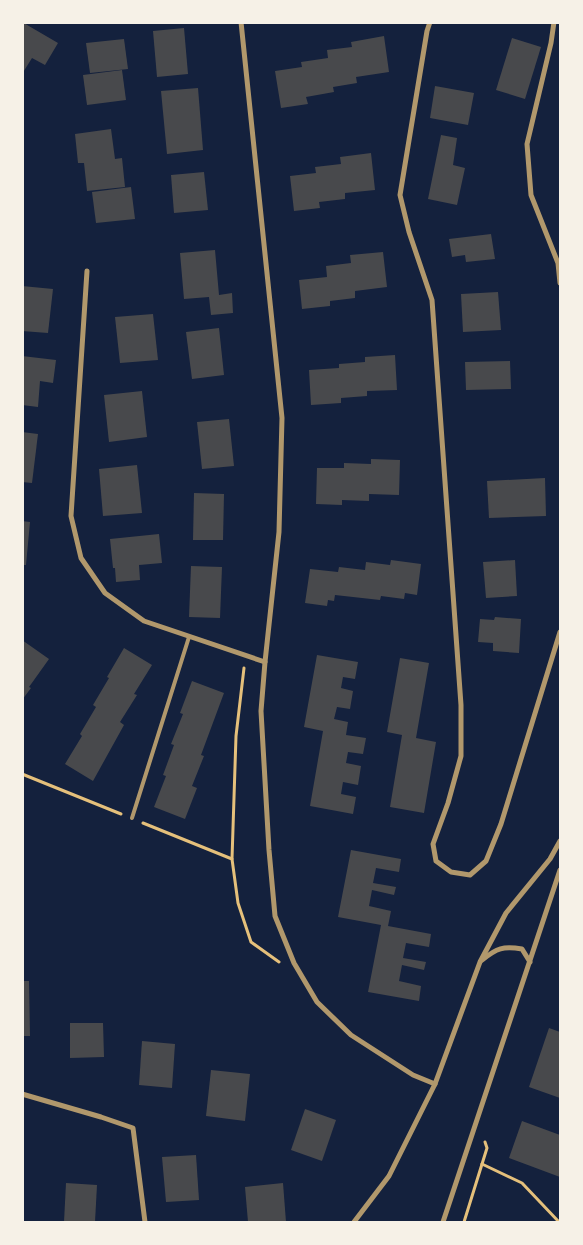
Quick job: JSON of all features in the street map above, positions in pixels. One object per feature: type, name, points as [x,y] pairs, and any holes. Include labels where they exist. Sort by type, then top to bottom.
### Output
[{"type":"street","points":[[241,22],[282,418],[279,532],[264,662],[261,711],[275,916],[294,963],[316,1002],[351,1035],[414,1075],[435,1084]]},
{"type":"street","points":[[430,22],[400,195],[409,232],[432,300],[461,705],[461,756],[448,802],[433,844],[436,861],[451,872],[470,875],[486,861],[494,845],[560,632]]},
{"type":"street","points":[[554,22],[551,43],[527,144],[531,195],[558,263],[560,283]]},
{"type":"street","points":[[87,271],[71,516],[81,558],[105,593],[144,621],[264,662]]},
{"type":"street","points":[[354,1222],[389,1176],[435,1084],[480,962],[506,913],[550,859],[560,841]]},
{"type":"street","points":[[443,1222],[560,870]]},
{"type":"street","points":[[480,962],[493,951],[506,946],[522,949],[530,962]]},
{"type":"street","points":[[22,1094],[133,1128],[145,1222]]},
{"type":"lane","points":[[132,818],[189,636]]},
{"type":"path","points":[[246,656],[236,736],[232,859],[238,904],[251,942],[281,964]]},
{"type":"path","points":[[22,774],[232,859]]},
{"type":"path","points":[[464,1222],[487,1148],[477,1121]]},
{"type":"path","points":[[482,1164],[522,1183],[560,1222]]},
{"type":"building","points":[[22,22],[58,43],[45,65],[32,58],[22,74]]},
{"type":"building","points":[[184,28],[188,74],[157,77],[153,31]]},
{"type":"building","points":[[384,36],[389,72],[356,77],[357,83],[333,87],[334,92],[306,97],[308,104],[281,108],[275,71],[302,67],[301,62],[328,58],[327,50],[352,47],[351,42]]},
{"type":"building","points":[[512,38],[541,47],[525,99],[496,90]]},
{"type":"building","points":[[124,39],[128,69],[90,73],[86,43]]},
{"type":"building","points":[[122,70],[126,100],[87,105],[83,75]]},
{"type":"building","points":[[435,86],[474,93],[468,125],[430,118]]},
{"type":"building","points":[[198,88],[203,150],[167,154],[161,91]]},
{"type":"building","points":[[111,129],[115,159],[122,158],[125,187],[87,191],[84,163],[78,163],[75,134]]},
{"type":"building","points":[[441,135],[457,138],[453,165],[465,168],[457,205],[428,199]]},
{"type":"building","points":[[371,153],[375,190],[345,193],[345,199],[319,202],[320,208],[294,211],[290,176],[316,173],[315,167],[341,164],[340,157]]},
{"type":"building","points":[[204,172],[208,210],[174,213],[171,175]]},
{"type":"building","points":[[131,187],[135,219],[96,223],[92,192]]},
{"type":"building","points":[[491,234],[495,259],[466,262],[465,255],[452,257],[449,239]]},
{"type":"building","points":[[215,250],[219,295],[232,293],[233,313],[211,315],[209,297],[184,299],[180,253]]},
{"type":"building","points":[[383,252],[387,287],[355,291],[355,298],[330,301],[330,306],[302,309],[299,280],[327,277],[326,266],[351,263],[350,255]]},
{"type":"building","points":[[22,286],[53,289],[48,333],[22,331]]},
{"type":"building","points":[[498,292],[501,330],[463,332],[461,294]]},
{"type":"building","points":[[153,314],[158,360],[120,363],[115,317]]},
{"type":"building","points":[[219,328],[224,375],[192,379],[186,332]]},
{"type":"building","points":[[395,355],[397,390],[367,391],[367,396],[341,398],[341,403],[311,405],[309,370],[339,368],[339,364],[365,362],[365,357]]},
{"type":"building","points":[[22,356],[56,360],[53,383],[40,381],[38,407],[22,405]]},
{"type":"building","points":[[510,361],[511,389],[466,390],[465,362]]},
{"type":"building","points":[[142,391],[147,437],[109,442],[104,395]]},
{"type":"building","points":[[229,419],[234,466],[202,469],[197,422]]},
{"type":"building","points":[[22,432],[38,434],[32,483],[22,482]]},
{"type":"building","points":[[371,459],[400,460],[399,495],[369,494],[369,501],[342,500],[342,505],[316,504],[317,468],[344,468],[344,463],[371,464]]},
{"type":"building","points":[[137,465],[142,513],[103,516],[99,469]]},
{"type":"building","points":[[545,478],[546,516],[489,518],[487,481]]},
{"type":"building","points":[[194,493],[224,494],[223,540],[193,540]]},
{"type":"building","points":[[22,521],[30,522],[26,565],[22,565]]},
{"type":"building","points":[[159,534],[162,563],[139,565],[140,580],[116,582],[110,539]]},
{"type":"building","points":[[391,560],[421,564],[417,595],[405,593],[404,599],[381,596],[380,600],[335,595],[334,601],[328,600],[327,606],[305,603],[310,569],[338,572],[339,567],[365,570],[366,562],[390,565]]},
{"type":"building","points":[[515,560],[517,596],[486,598],[483,562]]},
{"type":"building","points":[[191,566],[222,567],[220,618],[189,617]]},
{"type":"building","points":[[495,617],[521,619],[519,653],[493,651],[493,643],[478,642],[480,619],[494,620]]},
{"type":"building","points":[[22,640],[49,659],[22,700]]},
{"type":"building","points":[[124,648],[152,665],[134,694],[137,695],[120,722],[124,725],[93,781],[65,764],[82,736],[80,734],[96,707],[93,705]]},
{"type":"building","points":[[317,655],[358,662],[355,679],[343,677],[341,688],[353,691],[350,709],[337,707],[334,719],[348,722],[346,735],[366,738],[363,754],[348,752],[346,763],[361,766],[358,785],[343,782],[341,794],[356,797],[353,814],[310,806],[323,731],[304,727]]},
{"type":"building","points":[[400,658],[429,663],[416,738],[436,742],[424,813],[390,807],[402,735],[387,732]]},
{"type":"building","points":[[192,681],[224,693],[201,755],[204,756],[192,786],[197,788],[185,819],[154,807],[166,776],[163,775],[174,745],[171,744],[183,714],[180,713]]},
{"type":"building","points":[[351,850],[401,859],[399,872],[376,868],[373,883],[396,887],[394,895],[372,890],[369,906],[391,911],[388,926],[431,934],[429,947],[406,943],[403,958],[426,962],[424,970],[402,965],[399,981],[421,986],[419,1001],[368,992],[381,925],[338,917]]},
{"type":"building","points":[[22,981],[29,981],[30,1036],[22,1036]]},
{"type":"building","points":[[70,1023],[103,1023],[104,1057],[70,1058]]},
{"type":"building","points":[[549,1028],[560,1032],[560,1098],[529,1087]]},
{"type":"building","points":[[142,1041],[175,1044],[172,1088],[139,1085]]},
{"type":"building","points":[[211,1070],[250,1074],[245,1121],[206,1116]]},
{"type":"building","points":[[305,1109],[336,1120],[322,1161],[291,1150]]},
{"type":"building","points":[[522,1121],[560,1135],[560,1177],[509,1158]]},
{"type":"building","points":[[196,1155],[199,1200],[166,1202],[162,1157]]},
{"type":"building","points":[[66,1183],[97,1185],[95,1222],[64,1222]]},
{"type":"building","points":[[283,1183],[286,1222],[248,1222],[245,1187]]}]
